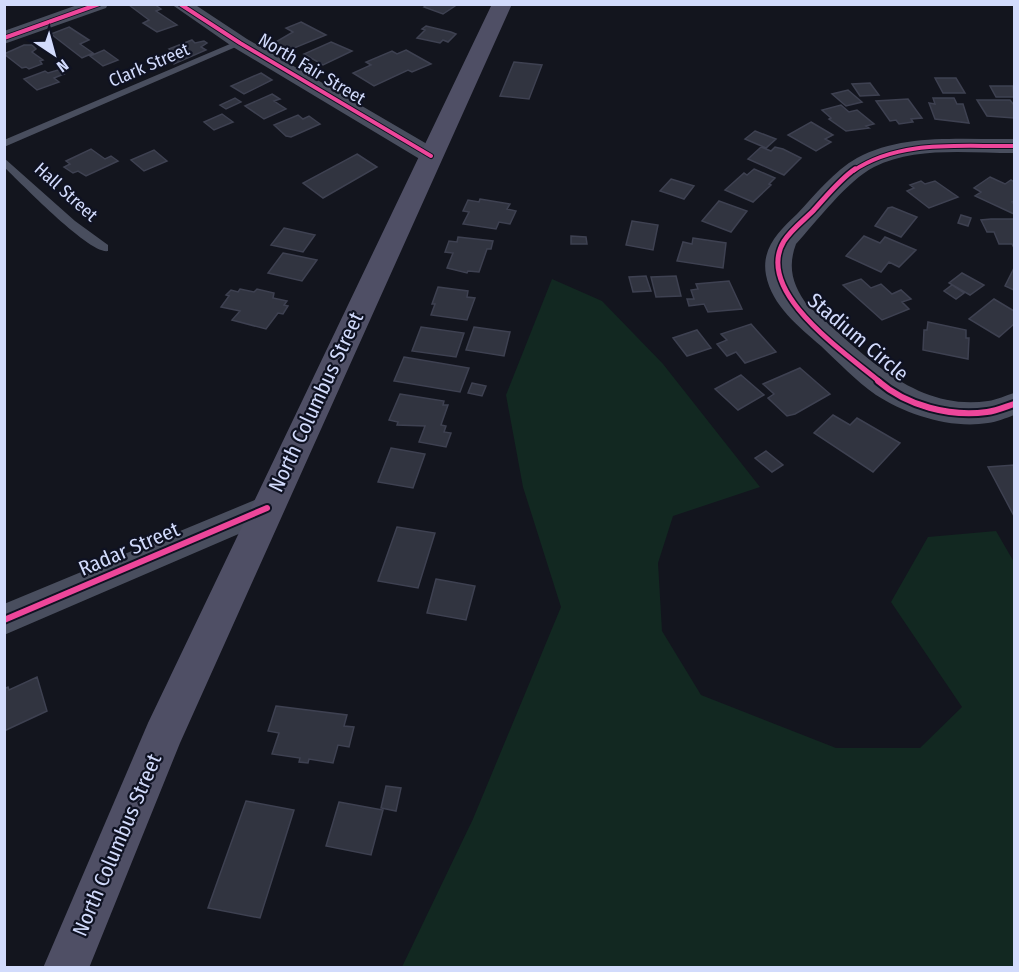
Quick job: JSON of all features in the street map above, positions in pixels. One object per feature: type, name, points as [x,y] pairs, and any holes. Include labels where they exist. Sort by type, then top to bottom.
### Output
[{"type":"main road","name":"North Columbus Street","points":[[66,968],[162,737],[502,4]]},
{"type":"street","points":[[4,38],[99,4]]},
{"type":"street","name":"North Fair Street","points":[[180,4],[240,44],[430,156]]},
{"type":"street","name":"Stadium Circle","points":[[1014,146],[924,147],[901,150],[866,162],[850,173],[784,241],[778,258],[779,275],[785,293],[799,312],[884,386],[908,400],[936,409],[962,413],[989,412],[1014,404]]},
{"type":"street","name":"Radar Street","points":[[4,621],[267,508]]},
{"type":"lane","name":"Clark Street","points":[[4,144],[240,44]]},
{"type":"lane","name":"Hall Street","points":[[4,161],[71,224],[104,248]]},
{"type":"green space","points":[[552,279],[602,301],[663,364],[760,487],[673,516],[658,563],[662,631],[701,695],[836,748],[920,748],[962,707],[891,602],[928,537],[996,531],[1014,562],[1014,967],[402,967],[473,819],[561,607],[523,487],[506,395]]},
{"type":"building","points":[[154,4],[161,9],[156,11],[177,25],[157,32],[143,23],[149,20],[129,5]]},
{"type":"building","points":[[428,4],[458,4],[443,14],[424,7]]},
{"type":"building","points":[[301,22],[326,35],[287,51],[274,43],[293,32],[286,28]]},
{"type":"building","points":[[426,26],[456,34],[448,42],[443,40],[440,43],[417,38]]},
{"type":"building","points":[[69,27],[89,40],[80,44],[93,53],[82,58],[51,34]]},
{"type":"building","points":[[192,40],[195,43],[204,41],[207,43],[201,47],[206,50],[174,64],[164,57],[173,52],[169,49]]},
{"type":"building","points":[[331,42],[352,51],[323,65],[304,54]]},
{"type":"building","points":[[24,45],[32,45],[36,49],[32,52],[43,60],[40,61],[42,64],[29,69],[22,68],[4,54]]},
{"type":"building","points":[[104,50],[118,60],[103,66],[90,56]]},
{"type":"building","points":[[406,50],[431,64],[412,72],[408,70],[374,86],[353,73],[371,65],[366,62],[392,51],[397,54]]},
{"type":"building","points":[[514,62],[542,65],[529,99],[500,96]]},
{"type":"building","points":[[58,70],[64,74],[54,78],[59,82],[37,90],[24,79],[45,71],[48,73]]},
{"type":"building","points":[[261,73],[272,80],[244,94],[231,86]]},
{"type":"building","points":[[935,78],[956,78],[965,93],[943,93]]},
{"type":"building","points":[[870,83],[879,95],[860,96],[852,84]]},
{"type":"building","points":[[990,86],[1013,86],[1014,97],[996,97]]},
{"type":"building","points":[[848,90],[862,102],[846,106],[832,94]]},
{"type":"building","points":[[272,94],[280,99],[274,101],[286,109],[264,119],[245,106]]},
{"type":"building","points":[[235,98],[241,102],[226,109],[220,105]]},
{"type":"building","points":[[933,98],[954,98],[957,104],[963,104],[969,123],[935,119],[929,103],[935,104]]},
{"type":"building","points":[[908,99],[922,118],[911,119],[913,122],[899,124],[896,120],[890,121],[876,101]]},
{"type":"building","points":[[977,100],[1010,100],[1014,105],[1014,118],[987,116]]},
{"type":"building","points":[[841,105],[849,112],[857,110],[874,124],[866,126],[869,128],[846,131],[829,119],[831,118],[822,110]]},
{"type":"building","points":[[222,114],[233,122],[214,130],[204,122]]},
{"type":"building","points":[[298,115],[303,119],[309,116],[320,124],[291,137],[286,136],[274,125]]},
{"type":"building","points":[[811,122],[833,135],[825,139],[831,142],[816,151],[788,135]]},
{"type":"building","points":[[755,131],[776,139],[766,148],[745,139]]},
{"type":"building","points":[[761,147],[771,151],[775,147],[783,149],[801,158],[784,175],[748,159]]},
{"type":"building","points":[[91,149],[105,159],[111,156],[118,161],[86,176],[78,171],[73,173],[64,167],[70,164],[66,161]]},
{"type":"building","points":[[154,150],[167,161],[144,171],[131,160]]},
{"type":"building","points":[[357,154],[377,167],[323,198],[303,183]]},
{"type":"building","points":[[754,169],[775,178],[753,202],[725,190],[744,173],[747,175]]},
{"type":"building","points":[[990,177],[1005,184],[1011,180],[1014,182],[1014,201],[1012,202],[1014,214],[975,196],[981,192],[974,188]]},
{"type":"building","points":[[671,179],[694,186],[684,199],[660,191]]},
{"type":"building","points":[[921,181],[925,184],[935,181],[958,197],[929,208],[907,191],[914,188],[910,185]]},
{"type":"building","points":[[480,199],[510,204],[507,209],[516,211],[510,224],[499,222],[496,229],[463,224],[469,212],[463,211],[468,200],[479,202]]},
{"type":"building","points":[[719,201],[747,211],[731,232],[702,221]]},
{"type":"building","points":[[892,207],[917,217],[901,237],[875,226],[888,208]]},
{"type":"building","points":[[961,215],[971,218],[968,226],[958,223]]},
{"type":"building","points":[[1014,219],[1014,248],[1012,244],[999,244],[994,232],[987,232],[981,220]]},
{"type":"building","points":[[632,221],[658,225],[653,250],[626,245]]},
{"type":"building","points":[[284,228],[315,235],[303,252],[271,245]]},
{"type":"building","points":[[571,236],[586,237],[587,244],[571,244]]},
{"type":"building","points":[[864,236],[880,243],[885,237],[916,250],[899,267],[889,262],[881,272],[846,256]]},
{"type":"building","points":[[458,237],[493,241],[491,249],[487,249],[479,272],[468,271],[467,273],[447,268],[453,253],[445,252],[449,241],[457,242]]},
{"type":"building","points":[[693,238],[726,243],[723,268],[677,261],[683,242],[692,244]]},
{"type":"building","points":[[283,253],[317,260],[302,281],[268,273]]},
{"type":"building","points":[[1014,268],[1014,290],[1005,286]]},
{"type":"building","points":[[962,273],[984,285],[970,295],[949,283]]},
{"type":"building","points":[[646,276],[651,291],[633,292],[629,277]]},
{"type":"building","points":[[676,276],[681,296],[656,297],[651,277]]},
{"type":"building","points":[[861,279],[871,288],[881,284],[892,294],[901,290],[911,299],[902,302],[909,309],[882,320],[843,285]]},
{"type":"building","points":[[729,281],[742,309],[708,312],[704,304],[689,306],[687,299],[694,299],[691,290],[698,289],[696,284]]},
{"type":"building","points":[[952,285],[964,293],[956,299],[944,291]]},
{"type":"building","points":[[438,287],[468,291],[467,297],[475,298],[467,320],[431,315]]},
{"type":"building","points":[[240,289],[254,292],[257,289],[274,293],[273,298],[287,301],[284,305],[288,306],[283,314],[278,313],[266,329],[232,320],[240,311],[221,307],[231,290],[238,292]]},
{"type":"building","points":[[994,299],[1014,311],[1014,324],[999,337],[969,319]]},
{"type":"building","points":[[928,322],[966,330],[966,338],[969,338],[968,359],[923,350],[924,330],[927,330]]},
{"type":"building","points":[[751,324],[776,352],[745,363],[736,352],[727,356],[717,344],[727,340],[721,334]]},
{"type":"building","points":[[421,327],[464,333],[456,357],[412,351]]},
{"type":"building","points":[[474,327],[510,332],[504,356],[466,350]]},
{"type":"building","points":[[697,330],[711,348],[687,356],[673,338]]},
{"type":"building","points":[[404,357],[469,368],[460,392],[394,381]]},
{"type":"building","points":[[800,368],[830,394],[795,414],[787,416],[768,398],[774,394],[763,384]]},
{"type":"building","points":[[741,375],[764,395],[738,410],[715,389]]},
{"type":"building","points":[[472,383],[486,386],[482,396],[468,393]]},
{"type":"building","points":[[400,394],[444,401],[443,405],[448,405],[441,425],[446,426],[444,432],[451,433],[446,447],[419,442],[425,426],[397,425],[398,422],[389,420]]},
{"type":"building","points":[[833,415],[850,425],[857,418],[900,443],[873,472],[814,433]]},
{"type":"building","points":[[391,448],[425,454],[413,488],[378,482]]},
{"type":"building","points":[[766,451],[783,465],[772,472],[755,458]]},
{"type":"building","points":[[1014,465],[1014,516],[988,467]]},
{"type":"building","points":[[397,527],[435,533],[418,588],[378,581]]},
{"type":"building","points":[[436,579],[475,586],[466,620],[427,613]]},
{"type":"building","points":[[37,677],[47,711],[4,731],[4,689],[8,687],[9,690]]},
{"type":"building","points":[[276,706],[347,715],[344,726],[354,727],[349,747],[338,745],[333,763],[309,759],[308,763],[299,762],[300,758],[272,754],[279,733],[268,731]]},
{"type":"building","points":[[386,786],[401,788],[396,811],[381,808]]},
{"type":"building","points":[[246,801],[294,810],[260,918],[208,908]]},
{"type":"building","points":[[339,802],[383,810],[371,855],[326,846]]},
{"type":"cycle path","points":[[4,38],[99,4]]},
{"type":"cycle path","points":[[180,4],[240,43],[431,156]]},
{"type":"cycle path","points":[[1014,146],[924,147],[901,150],[866,162],[850,173],[784,241],[778,258],[779,275],[785,293],[799,312],[884,386],[908,400],[936,409],[962,413],[989,412],[1014,404]]},
{"type":"cycle path","points":[[4,620],[267,508]]}]
